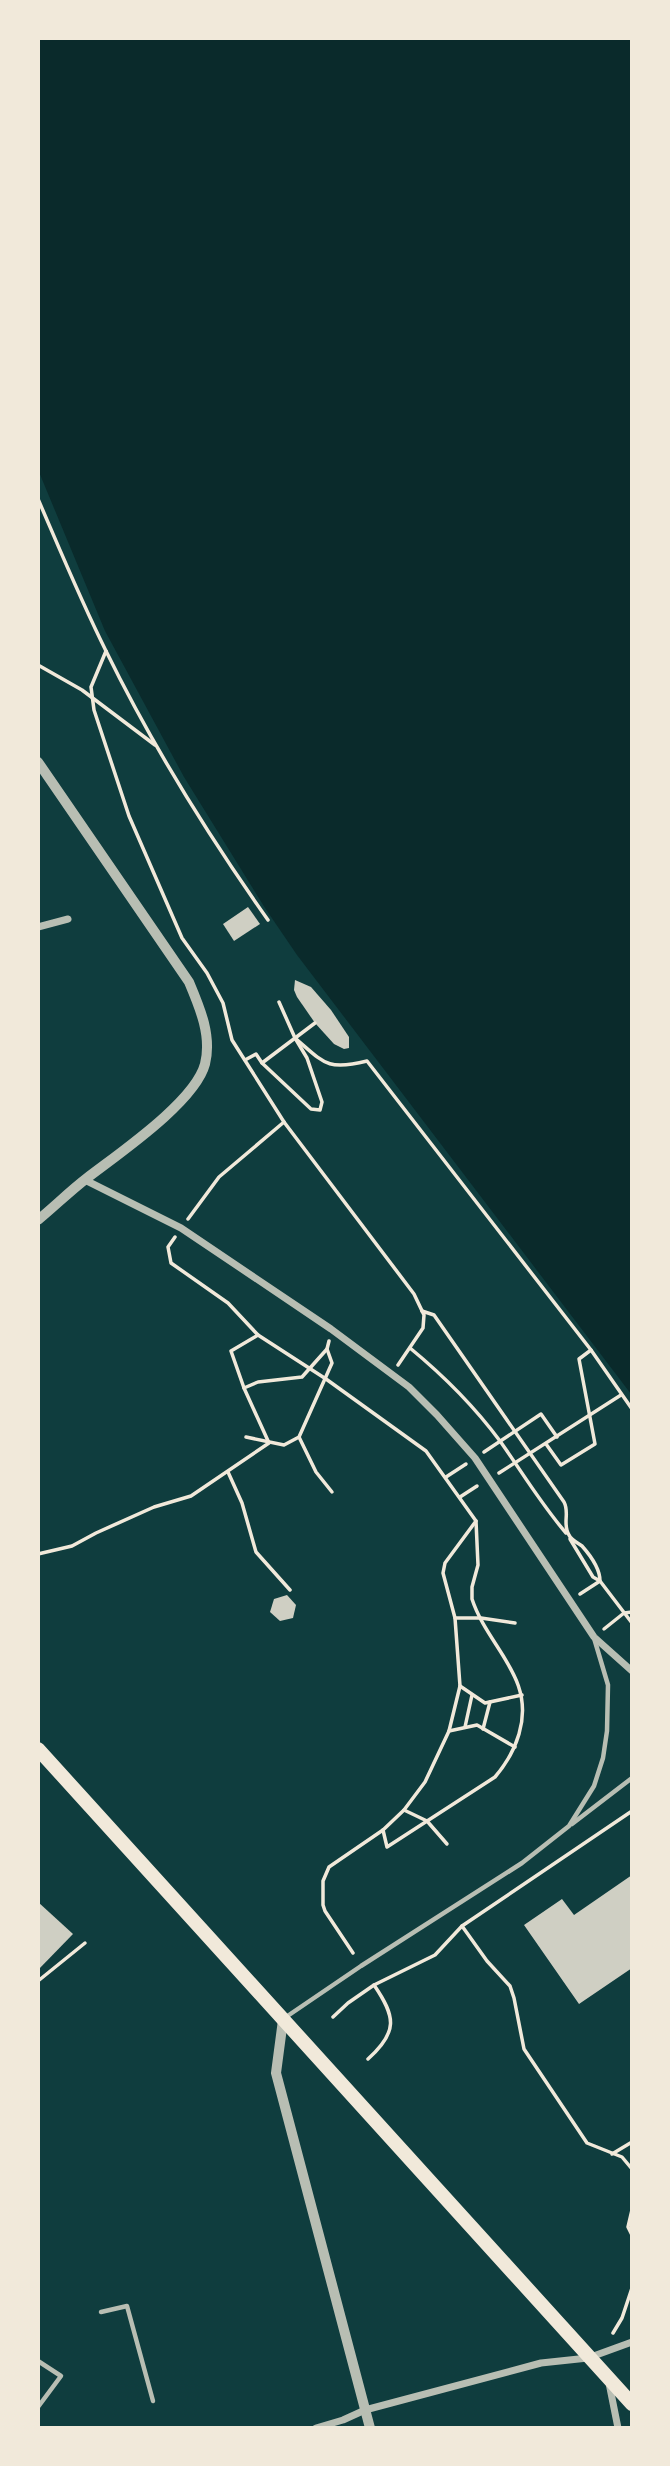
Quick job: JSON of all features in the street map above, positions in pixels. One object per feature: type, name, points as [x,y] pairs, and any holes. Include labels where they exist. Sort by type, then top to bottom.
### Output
[{"type":"main road","points":[[38,1749],[609,2382],[632,2404]]},
{"type":"street","points":[[38,762],[188,982],[201,1009],[207,1040],[205,1064],[200,1076],[185,1095],[144,1135],[38,1220]]},
{"type":"street","points":[[38,927],[68,919]]},
{"type":"street","points":[[85,1180],[181,1228],[392,1373],[437,1415],[475,1458],[594,1637],[632,1671]]},
{"type":"street","points":[[283,2020],[276,2073],[370,2427]]},
{"type":"street","points":[[316,2427],[343,2420],[365,2410],[541,2363],[588,2358],[632,2342]]},
{"type":"street","points":[[609,2382],[618,2427]]},
{"type":"lane","points":[[569,1826],[594,1786],[603,1758],[607,1731],[608,1685],[594,1637]]},
{"type":"lane","points":[[283,2020],[361,1966],[522,1863],[632,1779]]},
{"type":"lane","points":[[101,2312],[127,2306],[153,2401]]},
{"type":"lane","points":[[38,2361],[61,2376],[38,2407]]},
{"type":"path","points":[[38,499],[106,651],[157,746],[217,847],[268,920]]},
{"type":"path","points":[[106,651],[91,687],[94,710],[129,817],[182,938],[207,973],[223,1003],[232,1040],[284,1122],[407,1284],[424,1315],[424,1328],[392,1373]]},
{"type":"path","points":[[38,665],[82,690],[157,746]]},
{"type":"path","points":[[245,1060],[256,1054],[262,1063],[311,1109],[320,1110],[323,1102],[307,1058],[279,1002]]},
{"type":"path","points":[[262,1063],[315,1023]]},
{"type":"path","points":[[295,1038],[324,1062],[344,1067],[367,1061],[591,1350],[632,1409]]},
{"type":"path","points":[[284,1122],[219,1177],[168,1247],[171,1263],[228,1303],[258,1335],[310,1371],[326,1378],[426,1451],[476,1521],[478,1565],[472,1599],[516,1677],[522,1695],[522,1724],[515,1747],[507,1763],[495,1777],[387,1847],[383,1830]]},
{"type":"path","points":[[422,1311],[434,1315],[531,1454],[568,1510],[566,1520],[569,1536],[576,1552],[593,1577],[600,1581],[632,1623]]},
{"type":"path","points":[[243,1388],[258,1382],[302,1377],[327,1349],[331,1329]]},
{"type":"path","points":[[258,1335],[231,1351],[243,1388],[269,1443]]},
{"type":"path","points":[[246,1437],[284,1445],[299,1437],[332,1363],[327,1349]]},
{"type":"path","points":[[410,1349],[462,1394],[501,1442],[553,1518],[582,1547],[600,1572],[600,1581]]},
{"type":"path","points":[[546,1444],[561,1465],[595,1444],[579,1359],[591,1350]]},
{"type":"path","points":[[459,1497],[621,1395]]},
{"type":"path","points":[[501,1442],[541,1415],[557,1437]]},
{"type":"path","points":[[299,1437],[316,1472],[332,1492]]},
{"type":"path","points":[[38,1553],[72,1546],[154,1507],[191,1496],[269,1443]]},
{"type":"path","points":[[228,1472],[242,1503],[257,1552],[290,1590]]},
{"type":"path","points":[[353,1953],[325,1911],[323,1881],[334,1862],[383,1830],[404,1810],[425,1782],[449,1731],[460,1686],[455,1618],[443,1573],[445,1563],[476,1521]]},
{"type":"path","points":[[570,1601],[600,1581]]},
{"type":"path","points":[[594,1637],[624,1613],[632,1612]]},
{"type":"path","points":[[455,1618],[481,1618],[514,1623]]},
{"type":"path","points":[[460,1686],[485,1703],[522,1695]]},
{"type":"path","points":[[465,1727],[473,1695]]},
{"type":"path","points":[[483,1729],[490,1702]]},
{"type":"path","points":[[449,1731],[477,1725],[515,1747]]},
{"type":"path","points":[[404,1810],[427,1821],[447,1844]]},
{"type":"path","points":[[333,2017],[374,1985],[435,1955],[462,1926],[632,1811]]},
{"type":"path","points":[[462,1926],[487,1961],[510,1986],[524,2049],[587,2143],[622,2157],[631,2167]]},
{"type":"path","points":[[38,1981],[85,1944]]},
{"type":"path","points":[[368,2059],[383,2044],[392,2025],[388,2007],[374,1985]]},
{"type":"path","points":[[612,2154],[632,2142]]},
{"type":"path","points":[[632,2210],[628,2227],[632,2235]]},
{"type":"path","points":[[613,2333],[622,2318],[632,2288]]},
{"type":"water","points":[[38,39],[631,39],[631,1394],[297,955],[184,777],[105,631],[39,472]]},
{"type":"building","points":[[248,907],[260,924],[234,941],[223,924]]},
{"type":"building","points":[[295,980],[311,987],[331,1010],[349,1037],[349,1048],[344,1049],[334,1044],[315,1023],[297,997],[294,990]]},
{"type":"building","points":[[287,1595],[296,1605],[293,1618],[280,1621],[270,1612],[274,1599]]},
{"type":"building","points":[[632,1875],[632,1968],[579,2004],[524,1925],[562,1899],[574,1915]]},
{"type":"building","points":[[38,1902],[73,1934],[38,1970]]}]
